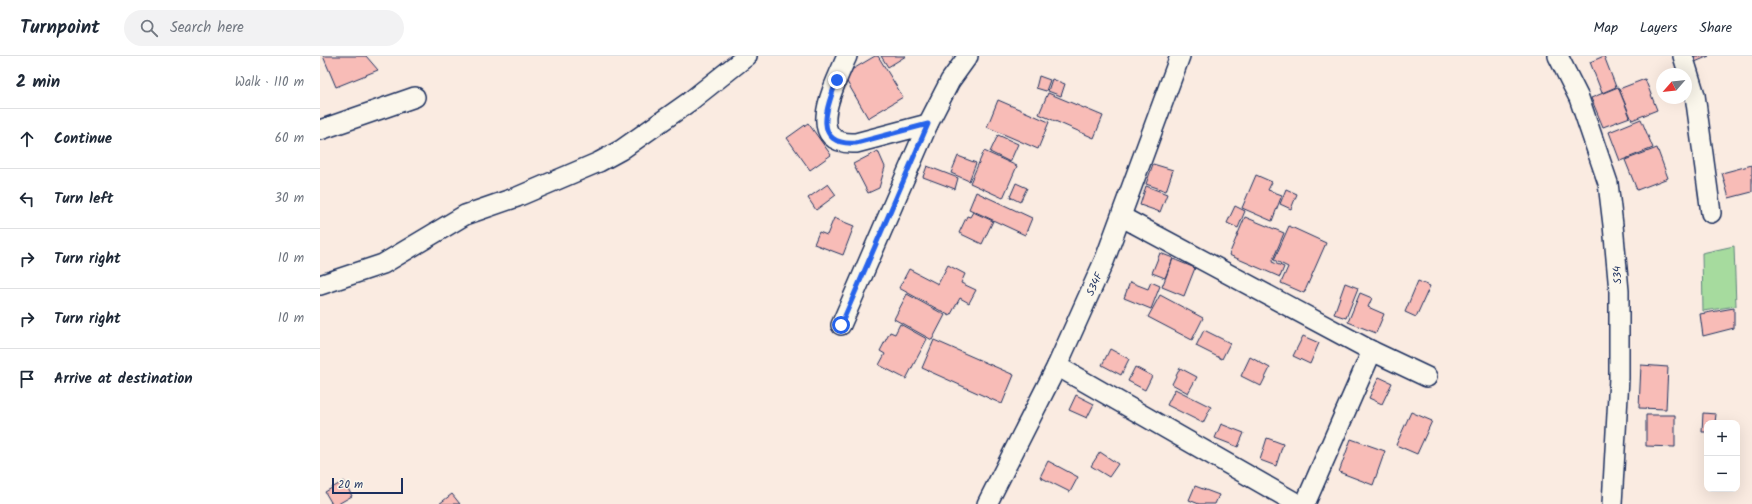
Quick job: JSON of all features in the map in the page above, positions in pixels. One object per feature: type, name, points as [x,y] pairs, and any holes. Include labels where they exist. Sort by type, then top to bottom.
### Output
[{"type":"street","points":[[320,285],[383,264],[465,215],[517,197],[599,162],[621,150],[689,102],[747,56]]},
{"type":"street","points":[[847,56],[827,107],[825,118],[829,134],[836,140],[844,144],[856,143],[928,124]]},
{"type":"street","points":[[841,325],[928,124],[950,81],[968,56]]},
{"type":"street","name":"S34F","points":[[987,504],[1057,366],[1105,259],[1122,217],[1180,56]]},
{"type":"street","name":"S34","points":[[1558,56],[1579,98],[1608,183],[1610,197],[1619,291],[1619,370],[1612,504]]},
{"type":"street","points":[[1684,56],[1695,95],[1710,213]]},
{"type":"street","points":[[320,130],[414,97]]},
{"type":"street","points":[[1122,217],[1372,352],[1427,378]]},
{"type":"street","points":[[1305,504],[1372,352]]},
{"type":"street","points":[[1057,366],[1298,504]]},
{"type":"green space","points":[[1734,246],[1736,306],[1703,311],[1702,253]]},
{"type":"building","points":[[323,56],[366,56],[378,70],[336,87]]},
{"type":"building","points":[[875,56],[878,56],[903,97],[868,118],[843,75]]},
{"type":"building","points":[[881,56],[906,56],[888,67]]},
{"type":"building","points":[[1604,56],[1616,87],[1602,93],[1590,62]]},
{"type":"building","points":[[1693,56],[1709,56],[1695,62]]},
{"type":"building","points":[[1039,76],[1050,80],[1046,91],[1036,88]]},
{"type":"building","points":[[1052,79],[1065,84],[1061,96],[1048,91]]},
{"type":"building","points":[[1645,79],[1657,110],[1632,120],[1619,89]]},
{"type":"building","points":[[1618,87],[1630,117],[1603,127],[1591,98]]},
{"type":"building","points":[[1048,93],[1103,116],[1094,138],[1039,114]]},
{"type":"building","points":[[998,100],[1049,122],[1038,149],[987,127]]},
{"type":"building","points":[[1641,119],[1653,148],[1620,161],[1609,132]]},
{"type":"building","points":[[808,123],[831,155],[810,170],[787,138]]},
{"type":"building","points":[[998,135],[1018,144],[1010,162],[990,152]]},
{"type":"building","points":[[1657,148],[1668,178],[1637,190],[1625,160]]},
{"type":"building","points":[[878,151],[885,167],[879,188],[868,193],[853,164]]},
{"type":"building","points":[[984,151],[1017,166],[1003,198],[970,183]]},
{"type":"building","points":[[958,156],[976,163],[969,181],[951,173]]},
{"type":"building","points":[[1153,164],[1173,170],[1166,191],[1146,184]]},
{"type":"building","points":[[1752,165],[1752,192],[1729,198],[1722,173]]},
{"type":"building","points":[[927,166],[958,178],[955,189],[923,177]]},
{"type":"building","points":[[1256,175],[1272,182],[1268,190],[1282,195],[1272,221],[1242,208]]},
{"type":"building","points":[[1016,183],[1027,188],[1020,202],[1010,197]]},
{"type":"building","points":[[828,184],[836,195],[816,210],[808,198]]},
{"type":"building","points":[[1146,186],[1167,194],[1160,212],[1140,205]]},
{"type":"building","points":[[1286,189],[1297,194],[1291,209],[1280,204]]},
{"type":"building","points":[[976,192],[1032,218],[1025,235],[969,209]]},
{"type":"building","points":[[1235,206],[1245,211],[1238,228],[1227,223]]},
{"type":"building","points":[[973,212],[993,221],[982,244],[959,233],[967,216],[970,217]]},
{"type":"building","points":[[1245,217],[1284,233],[1272,262],[1284,267],[1280,277],[1229,255]]},
{"type":"building","points":[[834,218],[854,226],[843,255],[814,244],[819,232],[827,235]]},
{"type":"building","points":[[1289,226],[1326,243],[1304,293],[1281,283],[1288,267],[1274,260]]},
{"type":"building","points":[[1160,253],[1173,258],[1165,278],[1152,273]]},
{"type":"building","points":[[1173,259],[1195,268],[1184,296],[1162,287]]},
{"type":"building","points":[[948,265],[965,274],[961,283],[976,290],[969,303],[960,298],[950,316],[899,288],[909,269],[938,284]]},
{"type":"building","points":[[1418,281],[1430,286],[1416,317],[1405,312]]},
{"type":"building","points":[[1130,282],[1148,289],[1151,282],[1160,286],[1151,309],[1124,298]]},
{"type":"building","points":[[1345,283],[1358,288],[1346,318],[1334,314]]},
{"type":"building","points":[[1360,293],[1372,298],[1368,307],[1384,314],[1376,333],[1348,322]]},
{"type":"building","points":[[907,294],[945,315],[932,340],[894,319]]},
{"type":"building","points":[[1160,295],[1203,318],[1192,340],[1148,317]]},
{"type":"building","points":[[1734,308],[1734,328],[1703,336],[1700,314]]},
{"type":"building","points":[[900,324],[927,339],[906,379],[879,365],[885,354],[880,351],[890,332],[895,334]]},
{"type":"building","points":[[1204,330],[1230,343],[1222,359],[1196,346]]},
{"type":"building","points":[[1303,336],[1319,343],[1310,364],[1293,356]]},
{"type":"building","points":[[934,340],[1014,375],[1002,404],[922,368]]},
{"type":"building","points":[[1110,349],[1129,359],[1121,375],[1102,365]]},
{"type":"building","points":[[1250,357],[1270,368],[1261,386],[1241,376]]},
{"type":"building","points":[[1641,365],[1668,367],[1666,409],[1639,408]]},
{"type":"building","points":[[1135,367],[1152,376],[1145,390],[1128,381]]},
{"type":"building","points":[[1180,368],[1197,377],[1188,393],[1172,384]]},
{"type":"building","points":[[1379,377],[1392,383],[1382,404],[1369,398]]},
{"type":"building","points":[[1175,389],[1211,407],[1203,423],[1167,405]]},
{"type":"building","points":[[1076,395],[1094,404],[1087,418],[1069,410]]},
{"type":"building","points":[[1411,412],[1432,421],[1417,454],[1396,445]]},
{"type":"building","points":[[1703,413],[1716,414],[1715,420],[1704,420],[1704,432],[1702,432]]},
{"type":"building","points":[[1646,415],[1675,415],[1675,447],[1646,446]]},
{"type":"building","points":[[1221,424],[1244,433],[1238,447],[1215,438]]},
{"type":"building","points":[[1267,438],[1283,444],[1276,466],[1260,460]]},
{"type":"building","points":[[1351,439],[1385,451],[1373,485],[1339,472]]},
{"type":"building","points":[[1100,452],[1118,464],[1109,477],[1091,466]]},
{"type":"building","points":[[1048,461],[1078,477],[1070,492],[1040,477]]},
{"type":"building","points":[[344,481],[352,496],[338,504],[332,504],[325,492]]},
{"type":"building","points":[[1195,486],[1219,495],[1215,504],[1199,504],[1189,500]]},
{"type":"building","points":[[452,494],[460,504],[439,504]]},
{"type":"route","points":[[837,80],[827,107],[825,118],[829,134],[844,144],[856,143],[928,124],[841,325]]}]
